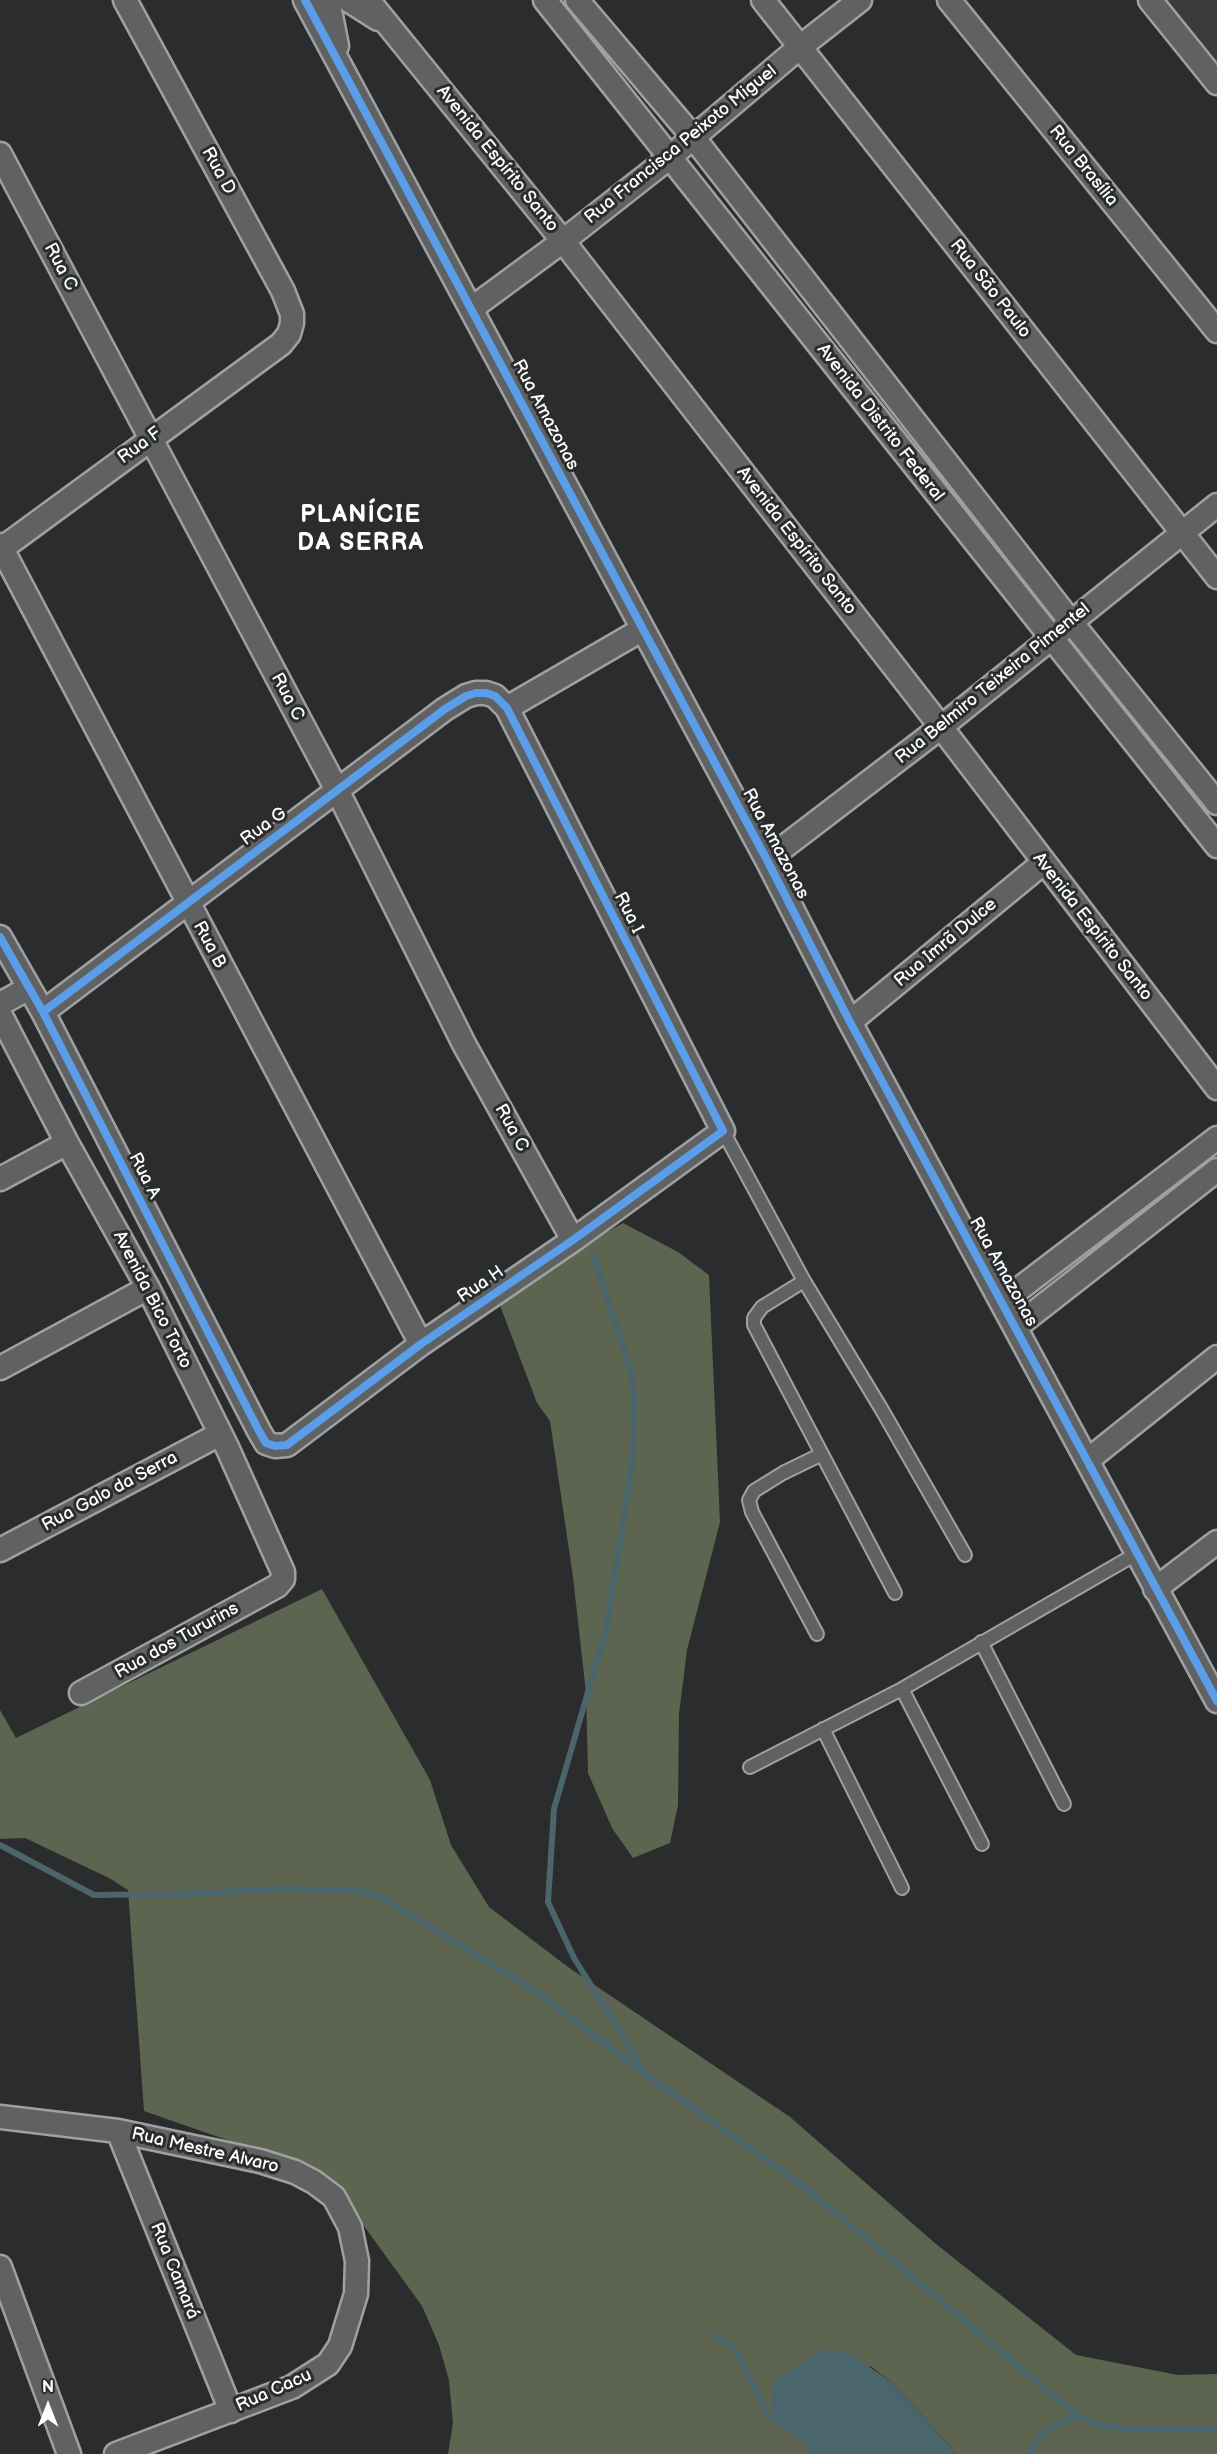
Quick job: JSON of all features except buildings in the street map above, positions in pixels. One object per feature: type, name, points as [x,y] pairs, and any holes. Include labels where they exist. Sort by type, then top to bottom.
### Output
[{"type":"street","name":"Rua D","points":[[125,0],[283,291],[292,314],[292,323],[289,334],[280,344]]},
{"type":"street","name":"Rua Amazonas","points":[[305,0],[767,860],[850,1022],[1217,1701]]},
{"type":"street","points":[[328,0],[342,71]]},
{"type":"street","points":[[348,0],[390,26]]},
{"type":"street","name":"Avenida Espírito Santo","points":[[368,0],[563,241],[941,728],[1217,1089]]},
{"type":"street","name":"Avenida Distrito Federal","points":[[545,0],[1217,846]]},
{"type":"street","name":"Avenida Distrito Federal","points":[[578,0],[693,137],[1071,622],[1217,803]]},
{"type":"street","name":"Rua São Paulo","points":[[763,0],[1217,577]]},
{"type":"street","name":"Rua Francisca Peixoto Miguel","points":[[471,309],[563,241],[670,157],[800,47],[860,0]]},
{"type":"street","name":"Rua Brasília","points":[[949,0],[1217,331]]},
{"type":"street","points":[[1150,0],[1217,82]]},
{"type":"street","name":"Rua C","points":[[0,154],[338,792],[464,1044],[573,1240]]},
{"type":"street","name":"Rua F","points":[[1,548],[280,344]]},
{"type":"street","name":"Rua Belmiro Teixeira Pimentel","points":[[767,860],[941,728],[1217,505]]},
{"type":"street","name":"Rua B","points":[[1,548],[421,1344]]},
{"type":"street","points":[[507,708],[643,629]]},
{"type":"street","name":"Rua G","points":[[43,1012],[338,792],[445,709],[466,696],[476,693],[495,696],[507,708]]},
{"type":"street","name":"Rua I","points":[[507,708],[723,1131]]},
{"type":"street","name":"Rua Imrã Dulce","points":[[850,1022],[1043,863]]},
{"type":"street","name":"Rua A","points":[[0,936],[43,1012],[259,1431]]},
{"type":"street","points":[[0,1004],[29,988]]},
{"type":"street","name":"Avenida Bico Torto","points":[[0,1014],[67,1143],[148,1288],[223,1440],[283,1572],[281,1582],[273,1589]]},
{"type":"street","name":"Rua H","points":[[259,1431],[266,1443],[270,1445],[280,1447],[287,1445],[421,1344],[573,1240],[723,1131]]},
{"type":"street","points":[[1002,1302],[1217,1138]]},
{"type":"street","points":[[0,1179],[67,1143]]},
{"type":"street","points":[[1016,1327],[1217,1170]]},
{"type":"street","points":[[0,1368],[148,1288]]},
{"type":"street","points":[[1088,1460],[1217,1357]]},
{"type":"street","points":[[223,1440],[259,1431]]},
{"type":"street","name":"Rua Galo da Serra","points":[[0,1550],[223,1440]]},
{"type":"street","points":[[1155,1589],[1217,1542]]},
{"type":"street","name":"Rua dos Tururins","points":[[81,1693],[273,1589]]},
{"type":"street","name":"Rua Mestre Alvaro","points":[[0,2117],[118,2131],[260,2161],[295,2172],[314,2182],[334,2197],[350,2227],[357,2261]]},
{"type":"street","name":"Rua Camará","points":[[118,2131],[231,2411]]},
{"type":"street","name":"Rua Cacu","points":[[116,2454],[292,2387],[328,2364],[340,2346],[356,2294],[357,2261]]},
{"type":"street","points":[[0,2267],[69,2454]]},
{"type":"lane","points":[[723,1131],[804,1281],[882,1410],[965,1555]]},
{"type":"lane","points":[[804,1281],[762,1307],[754,1318],[754,1325],[895,1593]]},
{"type":"lane","points":[[816,1634],[752,1512],[749,1500],[754,1491],[773,1479],[822,1455]]},
{"type":"lane","points":[[750,1767],[902,1689],[1136,1554]]},
{"type":"lane","points":[[981,1642],[1064,1804]]},
{"type":"lane","points":[[902,1689],[982,1844]]},
{"type":"lane","points":[[823,1729],[902,1888]]},
{"type":"shaded area","points":[[1165,0],[1217,0],[1217,61],[1215,63]]},
{"type":"green space","points":[[623,1223],[678,1252],[709,1275],[720,1522],[687,1650],[679,1714],[678,1805],[670,1843],[633,1858],[612,1828],[588,1773],[586,1693],[573,1577],[550,1421],[537,1403],[498,1300],[551,1264]]},
{"type":"green space","points":[[322,1589],[430,1780],[451,1845],[489,1907],[568,1967],[790,2117],[936,2244],[1076,2355],[1178,2375],[1217,2374],[1217,2454],[957,2454],[892,2382],[870,2366],[785,2427],[797,2435],[813,2454],[448,2454],[453,2423],[449,2380],[439,2345],[422,2306],[327,2175],[144,2111],[128,1890],[109,1878],[25,1838],[0,1839],[0,1710],[16,1738]]},
{"type":"water","points":[[826,2349],[847,2352],[892,2382],[957,2454],[813,2454],[773,2414],[771,2391],[779,2377]]},
{"type":"waterway","points":[[593,1254],[631,1372],[634,1396],[633,1459],[606,1630],[554,1809],[548,1902],[574,1958],[646,2073]]},
{"type":"waterway","points":[[0,1845],[94,1895],[284,1889],[359,1891],[381,1897],[535,1991],[648,2076],[806,2188],[1078,2416],[1100,2425],[1128,2429],[1217,2428]]},
{"type":"waterway","points":[[714,2335],[730,2345],[737,2353],[767,2413],[774,2421],[790,2428]]},
{"type":"waterway","points":[[1029,2454],[1046,2430],[1078,2416]]},
{"type":"cycle path","points":[[305,0],[767,860],[850,1022],[1217,1701]]},
{"type":"cycle path","points":[[0,937],[43,1012],[259,1431],[266,1443],[275,1446],[287,1445],[421,1344],[573,1240],[723,1131],[507,708],[495,696],[486,693],[466,696],[445,709],[43,1012]]},
{"type":"district","name":"PLANÍCIE DA SERRA","points":[[361,530]]}]
